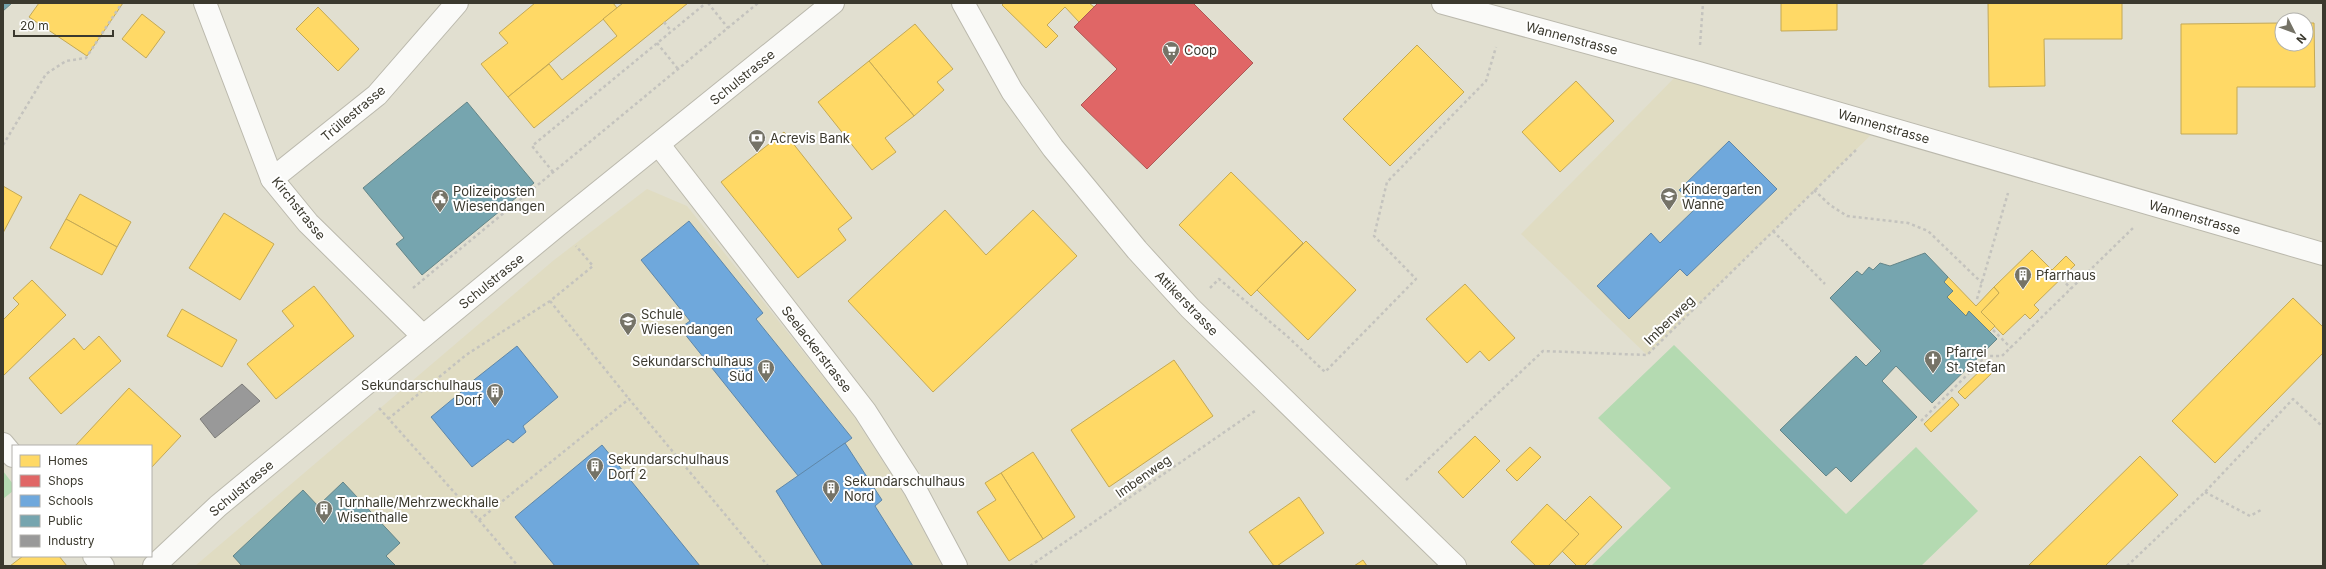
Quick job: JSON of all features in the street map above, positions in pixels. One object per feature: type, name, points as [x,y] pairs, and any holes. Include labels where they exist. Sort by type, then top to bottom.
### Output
[{"type":"street","name":"Kirchstrasse","points":[[205,3],[272,179],[308,223],[423,336]]},
{"type":"street","name":"Trüllestrasse","points":[[272,179],[377,95],[457,3]]},
{"type":"street","name":"Schulstrasse","points":[[154,566],[218,506],[362,389],[423,336],[833,3]]},
{"type":"street","name":"Attikerstrasse","points":[[963,3],[1012,92],[1053,148],[1133,245],[1190,308],[1455,566]]},
{"type":"street","name":"Wannenstrasse","points":[[1443,3],[1699,73],[2323,254]]},
{"type":"street","name":"Seelackerstrasse","points":[[659,145],[866,411],[915,489],[956,566]]},
{"type":"street","points":[[3,444],[12,455]]},
{"type":"street","points":[[95,557],[102,566]]},
{"type":"path","points":[[3,145],[46,74],[66,61],[86,58],[122,3]]},
{"type":"path","points":[[553,172],[532,146],[657,43],[707,3],[728,28]]},
{"type":"path","points":[[392,306],[758,3]]},
{"type":"path","points":[[1699,73],[1703,3]]},
{"type":"path","points":[[1190,308],[1219,279],[1287,336],[1325,372],[1416,278],[1374,236],[1387,182],[1486,81],[1503,19]]},
{"type":"path","points":[[664,22],[671,32]]},
{"type":"path","points":[[657,43],[678,69]]},
{"type":"path","name":"Imbenweg","points":[[1385,499],[1543,351],[1647,354],[1881,125]]},
{"type":"path","points":[[1977,299],[2016,165]]},
{"type":"path","points":[[1814,190],[1830,206],[1847,216],[1908,223],[1928,231],[1982,283]]},
{"type":"path","points":[[1921,422],[1986,356],[2002,356],[2011,348],[2156,206]]},
{"type":"path","points":[[1773,231],[1825,284]]},
{"type":"path","points":[[388,418],[466,355],[550,301],[592,266],[579,249]]},
{"type":"path","points":[[2062,279],[2071,289]]},
{"type":"path","points":[[550,301],[629,399],[768,566]]},
{"type":"path","points":[[1993,330],[2011,348]]},
{"type":"path","points":[[362,389],[518,566]]},
{"type":"path","points":[[479,520],[629,399]]},
{"type":"path","points":[[2127,566],[2205,492],[2293,399],[2323,426]]},
{"type":"path","name":"Imbenweg","points":[[1030,566],[1261,407]]},
{"type":"path","points":[[2205,492],[2250,516],[2261,510]]},
{"type":"shaded area","name":"Kindergarten Wanne","points":[[1683,69],[1881,125],[1647,355],[1521,234]]},
{"type":"shaded area","name":"Schule Wiesendangen","points":[[647,189],[687,206],[851,412],[907,499],[942,566],[195,566],[554,260]]},
{"type":"green space","points":[[1674,345],[1846,514],[1916,447],[1978,511],[1921,566],[1591,566],[1671,488],[1598,418]]},
{"type":"green space","points":[[3,471],[12,483],[12,492],[3,499]]},
{"type":"building: Homes","points":[[39,3],[123,3],[87,56],[29,17]]},
{"type":"building: Homes","points":[[535,3],[613,3],[617,8],[508,97],[481,64],[508,43],[499,33]]},
{"type":"building: Homes","points":[[623,3],[688,3],[534,128],[508,97],[549,64],[562,80],[617,36],[603,19]]},
{"type":"building: Homes","points":[[1004,3],[1089,3],[1094,7],[1079,22],[1065,7],[1047,25],[1058,36],[1046,48],[1002,5]]},
{"type":"building: Homes","points":[[1781,3],[1837,3],[1837,30],[1781,31]]},
{"type":"building: Homes","points":[[1988,3],[2122,3],[2122,39],[2044,39],[2045,86],[1989,87]]},
{"type":"building: Homes","points":[[318,7],[359,49],[338,71],[296,29]]},
{"type":"building: Homes","points":[[142,14],[165,32],[146,58],[122,39]]},
{"type":"building: Homes","points":[[2274,23],[2274,52],[2314,52],[2314,23],[2315,87],[2237,87],[2237,134],[2181,134],[2181,24]]},
{"type":"building: Homes","points":[[915,24],[953,69],[937,82],[944,90],[914,116],[869,61]]},
{"type":"building: Homes","points":[[1417,45],[1464,92],[1390,166],[1343,119]]},
{"type":"building: Homes","points":[[869,61],[914,116],[885,138],[896,152],[872,170],[818,102]]},
{"type":"building: Homes","points":[[1576,81],[1614,121],[1560,172],[1522,132]]},
{"type":"building: Homes","points":[[784,132],[852,218],[838,229],[846,240],[798,278],[721,182]]},
{"type":"building: Homes","points":[[1231,172],[1303,243],[1251,296],[1179,225]]},
{"type":"building: Homes","points":[[3,186],[22,197],[3,233]]},
{"type":"building: Homes","points":[[80,194],[131,222],[117,247],[66,219]]},
{"type":"building: Homes","points":[[945,210],[986,255],[1033,210],[1077,256],[933,392],[848,301]]},
{"type":"building: Homes","points":[[224,213],[274,244],[240,300],[189,268]]},
{"type":"building: Homes","points":[[66,219],[117,247],[102,275],[50,248]]},
{"type":"building: Homes","points":[[1306,241],[1356,290],[1308,340],[1257,290]]},
{"type":"building: Homes","name":"Pfarrhaus","points":[[2032,250],[2052,270],[2066,256],[2075,265],[2034,305],[2039,310],[2030,319],[2025,314],[2003,335],[1981,312],[1999,293],[1994,287]]},
{"type":"building: Homes","points":[[1948,277],[1976,306],[1994,287],[1999,293],[1981,312],[1995,326],[1989,332],[1969,311],[1966,316],[1947,297],[1953,291],[1944,282]]},
{"type":"building: Homes","points":[[32,280],[66,315],[3,376],[3,320],[19,304],[13,298]]},
{"type":"building: Homes","points":[[1465,284],[1515,338],[1489,361],[1480,351],[1467,363],[1426,319]]},
{"type":"building: Homes","points":[[314,286],[354,336],[276,399],[247,364],[294,326],[282,311]]},
{"type":"building: Homes","points":[[2293,298],[2323,327],[2323,353],[2215,463],[2172,421]]},
{"type":"building: Homes","points":[[182,309],[237,340],[222,367],[167,336]]},
{"type":"building: Homes","points":[[99,336],[121,361],[61,414],[29,378],[74,338],[84,350]]},
{"type":"building: Homes","points":[[1174,360],[1213,416],[1109,487],[1071,430]]},
{"type":"building: Homes","points":[[1986,365],[1993,372],[1965,399],[1958,392]]},
{"type":"building: Homes","points":[[129,388],[181,436],[152,467],[152,445],[76,445]]},
{"type":"building: Homes","points":[[1952,397],[1959,405],[1931,432],[1924,424]]},
{"type":"building: Homes","points":[[1475,436],[1500,461],[1463,498],[1438,472]]},
{"type":"building: Homes","points":[[1530,447],[1541,457],[1517,481],[1506,470]]},
{"type":"building: Homes","points":[[1033,452],[1075,517],[1043,539],[1001,473]]},
{"type":"building: Homes","points":[[2140,456],[2178,495],[2105,566],[2028,566]]},
{"type":"building: Homes","points":[[1001,473],[1043,539],[1009,561],[977,512],[996,500],[985,483]]},
{"type":"building: Homes","points":[[1590,496],[1622,527],[1584,566],[1577,566],[1562,551],[1579,534],[1565,521]]},
{"type":"building: Homes","points":[[1299,497],[1324,533],[1277,566],[1274,566],[1249,532]]},
{"type":"building: Homes","points":[[1547,504],[1579,534],[1548,566],[1536,566],[1511,542]]},
{"type":"building: Homes","points":[[22,557],[60,557],[67,566],[10,566]]},
{"type":"building: Homes","points":[[1363,560],[1367,566],[1354,566]]},
{"type":"building: Shops","points":[[1098,3],[1193,3],[1253,63],[1147,169],[1081,105],[1117,69],[1074,27]]},
{"type":"building: Schools","points":[[1729,141],[1777,189],[1687,276],[1680,269],[1629,319],[1597,286],[1651,233],[1660,243],[1696,208],[1679,190]]},
{"type":"building: Schools","name":"Sekundarschulhaus Süd","points":[[689,221],[763,313],[756,319],[852,438],[799,477],[680,328],[690,321],[641,260]]},
{"type":"building: Schools","name":"Sekundarschulhaus Dorf","points":[[517,346],[558,397],[523,426],[526,432],[513,443],[508,439],[472,467],[431,417],[466,388],[465,387]]},
{"type":"building: Schools","name":"Sekundarschulhaus Nord","points":[[845,443],[882,500],[875,506],[913,566],[823,566],[776,491]]},
{"type":"building: Schools","name":"Sekundarschulhaus Dorf 2","points":[[602,445],[700,566],[555,566],[515,517]]},
{"type":"building: Public","points":[[3,3],[12,3],[3,11]]},
{"type":"building: Public","name":"Polizeiposten Wiesendangen","points":[[467,102],[534,183],[422,275],[396,244],[404,238],[363,188]]},
{"type":"building: Public","name":"Pfarrei St. Stefan","points":[[1925,253],[1948,277],[1944,282],[1953,291],[1947,297],[1966,316],[1969,311],[1997,339],[1932,403],[1896,366],[1882,381],[1917,417],[1851,482],[1836,467],[1826,476],[1780,430],[1856,356],[1866,366],[1881,351],[1830,298],[1857,271],[1862,275],[1869,267],[1873,270],[1880,263],[1890,266]]},
{"type":"building: Public","name":"Turnhalle/Mehrzweckhalle Wisenthalle","points":[[343,482],[400,543],[386,556],[396,566],[242,566],[233,556],[303,490],[318,506]]},
{"type":"building: Industry","points":[[242,384],[260,401],[215,438],[200,419]]},
{"type":"place","name":"Coop","points":[[1171,65]]},
{"type":"place","name":"Acrevis Bank","points":[[757,153]]},
{"type":"place","name":"Kindergarten Wanne","points":[[1669,211]]},
{"type":"place","name":"Polizeiposten Wiesendangen","points":[[440,213]]},
{"type":"place","name":"Pfarrhaus","points":[[2023,290]]},
{"type":"place","name":"Schule Wiesendangen","points":[[628,336]]},
{"type":"place","name":"Pfarrei St. Stefan","points":[[1933,374]]},
{"type":"place","name":"Sekundarschulhaus Süd","points":[[766,383]]},
{"type":"place","name":"Sekundarschulhaus Dorf","points":[[495,407]]},
{"type":"place","name":"Sekundarschulhaus Dorf 2","points":[[595,481]]},
{"type":"place","name":"Sekundarschulhaus Nord","points":[[831,503]]},
{"type":"place","name":"Turnhalle/Mehrzweckhalle Wisenthalle","points":[[324,524]]}]
